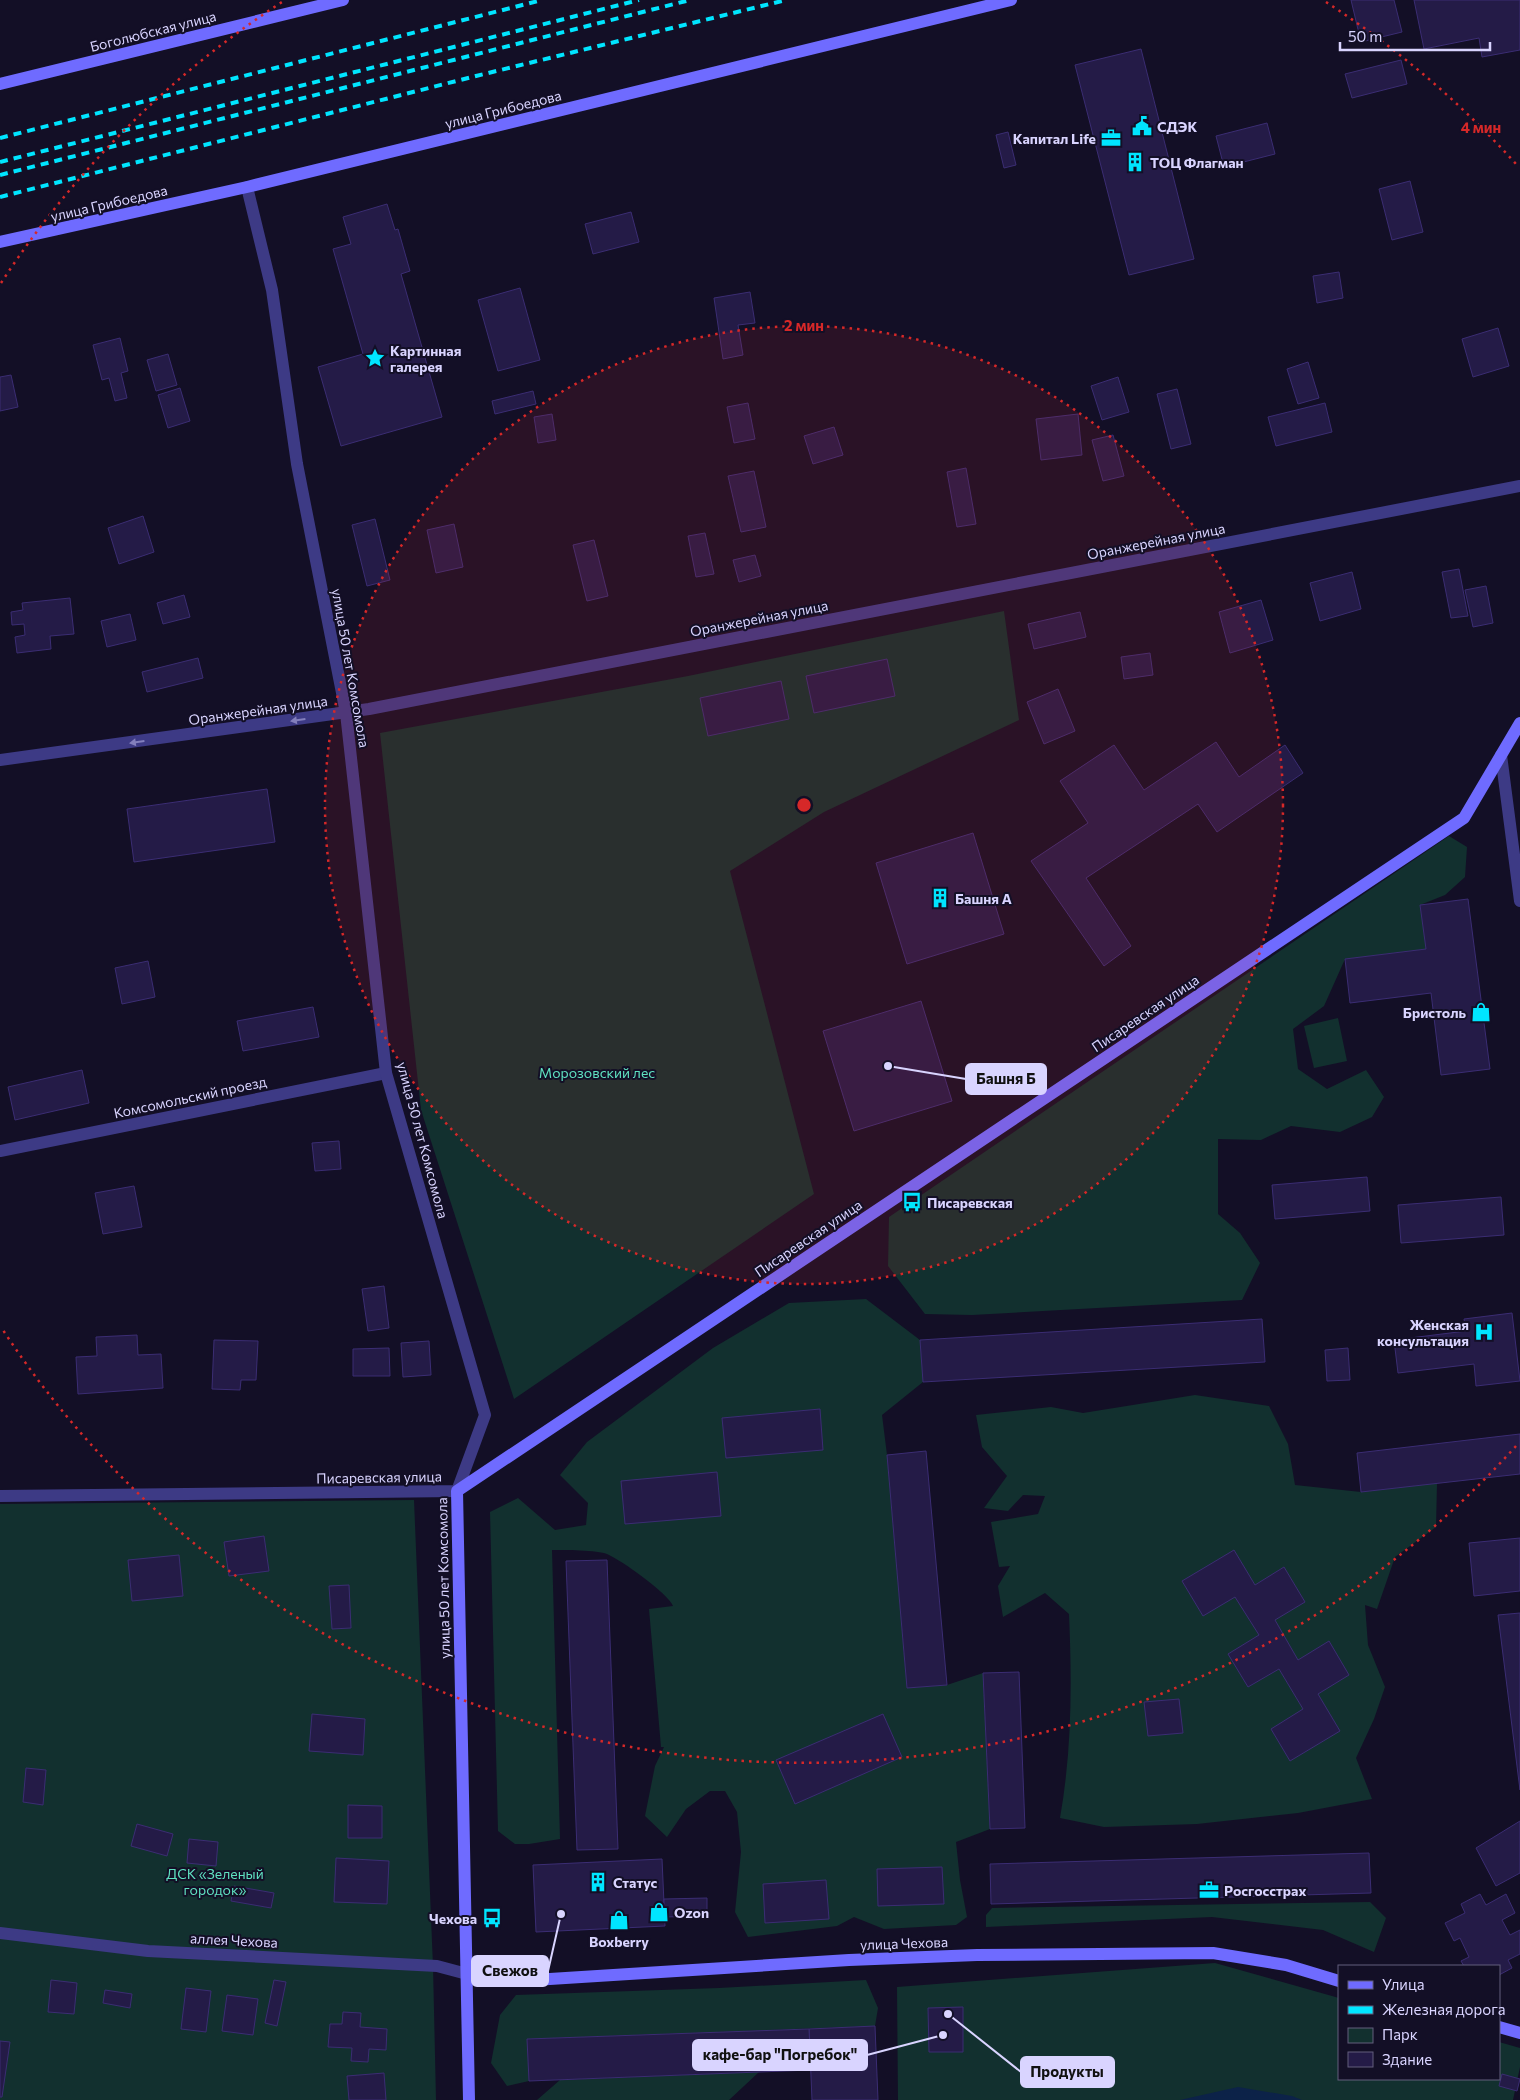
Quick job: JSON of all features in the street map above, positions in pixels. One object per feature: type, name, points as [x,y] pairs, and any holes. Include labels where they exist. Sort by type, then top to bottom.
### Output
[{"type":"street","name":"Боголюбская улица","points":[[0,84],[343,0]]},
{"type":"street","name":"улица Грибоедова","points":[[0,242],[247,187],[1011,0]]},
{"type":"street","name":"улица 50 лет Комсомола","points":[[247,187],[272,290],[297,464],[346,713],[386,1072],[485,1415],[457,1491],[469,2100]]},
{"type":"street","name":"Оранжерейная улица","points":[[0,760],[346,713],[1520,486]]},
{"type":"street","name":"Писаревская улица","points":[[0,1496],[457,1491],[1464,818],[1520,723]]},
{"type":"street","points":[[1501,755],[1515,819],[1520,901]]},
{"type":"street","name":"Комсомольский проезд","points":[[0,1151],[386,1072]]},
{"type":"street","name":"аллея Чехова","points":[[0,1933],[148,1951],[437,1966],[467,1974]]},
{"type":"street","name":"улица Чехова","points":[[467,1974],[518,1981],[849,1960],[977,1955],[1213,1953],[1286,1965],[1338,1981]]},
{"type":"street","points":[[1500,2027],[1520,2033]]},
{"type":"green space","name":"Морозовский лес","points":[[1004,611],[1019,720],[824,812],[730,871],[814,1194],[514,1399],[421,1110],[380,733],[688,676]]},
{"type":"green space","points":[[1449,836],[1467,847],[1465,877],[1445,895],[1420,905],[1426,949],[1345,959],[1324,1006],[1293,1029],[1298,1069],[1327,1089],[1366,1070],[1384,1097],[1372,1117],[1340,1132],[1291,1126],[1261,1140],[1218,1139],[1218,1214],[1240,1233],[1260,1263],[1242,1300],[972,1315],[925,1314],[888,1266],[889,1217]]},
{"type":"green space","points":[[1338,1018],[1347,1061],[1314,1068],[1304,1026]]},
{"type":"green space","points":[[866,1299],[920,1340],[923,1382],[882,1415],[907,1688],[947,1685],[983,1673],[990,1829],[956,1842],[960,1880],[967,1917],[956,1925],[884,1929],[854,1917],[837,1926],[748,1937],[735,1912],[741,1852],[737,1812],[725,1791],[710,1791],[686,1809],[667,1837],[645,1816],[655,1766],[664,1747],[661,1747],[649,1609],[673,1606],[654,1585],[607,1554],[589,1551],[552,1550],[560,1839],[529,1844],[515,1844],[498,1831],[490,1512],[518,1498],[555,1530],[586,1525],[588,1503],[560,1475],[587,1442],[713,1348],[789,1303]]},
{"type":"green space","points":[[1195,1395],[1269,1406],[1288,1444],[1295,1485],[1361,1492],[1437,1483],[1436,1527],[1395,1557],[1377,1609],[1365,1605],[1368,1645],[1385,1687],[1374,1719],[1356,1758],[1372,1799],[1298,1813],[1197,1824],[1104,1827],[1060,1818],[1069,1742],[1071,1665],[1069,1614],[1045,1593],[1003,1617],[998,1586],[1010,1566],[999,1567],[991,1522],[1038,1514],[1045,1496],[1023,1495],[1008,1511],[984,1508],[1007,1476],[982,1447],[976,1415],[1051,1407],[1083,1413]]},
{"type":"green space","name":"ДСК «Зеленый городок»","points":[[414,1500],[433,1966],[436,2100],[0,2100],[0,1504]]},
{"type":"green space","points":[[1370,1902],[1386,1918],[1374,1952],[1323,1930],[1212,1917],[986,1927],[986,1915],[992,1908]]},
{"type":"green space","points":[[1215,1963],[1338,1998],[1338,2080],[1500,2080],[1500,2042],[1520,2048],[1520,2067],[1513,2100],[898,2100],[897,1987]]},
{"type":"green space","points":[[866,1980],[878,2008],[875,2026],[527,2039],[529,2081],[507,2086],[491,2063],[500,2015],[516,1995],[719,1988]]},
{"type":"green space","points":[[759,2072],[729,2100],[537,2100],[560,2080]]},
{"type":"water","points":[[1238,2087],[1292,2096],[1302,2100],[1180,2100]]},
{"type":"building","points":[[1351,0],[1394,0],[1402,32],[1361,42]]},
{"type":"building","points":[[1414,0],[1520,0],[1520,50],[1482,57],[1479,38],[1424,49]]},
{"type":"building","name":"ТОЦ Флагман","points":[[1141,49],[1194,259],[1129,275],[1075,65]]},
{"type":"building","points":[[1401,60],[1407,84],[1352,98],[1345,74]]},
{"type":"building","points":[[1267,123],[1275,154],[1224,167],[1216,136]]},
{"type":"building","points":[[1008,132],[1016,165],[1004,168],[996,135]]},
{"type":"building","points":[[1410,181],[1423,232],[1392,240],[1379,189]]},
{"type":"building","points":[[387,204],[395,230],[398,229],[410,271],[401,274],[442,417],[341,446],[318,367],[363,354],[333,249],[351,244],[343,217]]},
{"type":"building","points":[[631,212],[639,242],[593,254],[585,224]]},
{"type":"building","points":[[1339,272],[1343,298],[1317,303],[1313,276]]},
{"type":"building","points":[[520,288],[540,360],[498,371],[478,300]]},
{"type":"building","points":[[750,292],[755,323],[738,325],[743,355],[723,359],[714,298]]},
{"type":"building","points":[[1498,328],[1509,366],[1473,377],[1462,339]]},
{"type":"building","points":[[120,338],[128,371],[121,373],[127,398],[115,401],[109,378],[102,380],[93,345]]},
{"type":"building","points":[[168,354],[177,385],[156,391],[147,360]]},
{"type":"building","points":[[1308,362],[1319,398],[1298,404],[1287,369]]},
{"type":"building","points":[[11,375],[18,407],[0,411],[0,377]]},
{"type":"building","points":[[1118,377],[1129,412],[1102,420],[1091,386]]},
{"type":"building","points":[[180,388],[190,421],[168,428],[158,395]]},
{"type":"building","points":[[1177,389],[1191,444],[1171,449],[1157,394]]},
{"type":"building","points":[[533,391],[536,404],[495,414],[492,401]]},
{"type":"building","points":[[748,403],[755,439],[734,443],[727,407]]},
{"type":"building","points":[[1325,403],[1332,432],[1276,446],[1268,417]]},
{"type":"building","points":[[552,414],[556,440],[538,443],[534,417]]},
{"type":"building","points":[[1078,414],[1082,455],[1041,460],[1036,419]]},
{"type":"building","points":[[834,427],[843,455],[813,464],[804,436]]},
{"type":"building","points":[[1113,435],[1124,476],[1103,481],[1092,440]]},
{"type":"building","points":[[966,468],[976,524],[957,527],[947,472]]},
{"type":"building","points":[[754,471],[766,527],[741,532],[728,476]]},
{"type":"building","points":[[143,516],[154,552],[119,564],[108,528]]},
{"type":"building","points":[[375,519],[390,580],[367,586],[352,525]]},
{"type":"building","points":[[454,524],[463,567],[436,573],[427,530]]},
{"type":"building","points":[[705,533],[714,574],[696,577],[688,536]]},
{"type":"building","points":[[594,540],[608,596],[587,601],[573,545]]},
{"type":"building","points":[[755,555],[761,576],[739,582],[733,560]]},
{"type":"building","points":[[1459,569],[1468,616],[1451,618],[1442,572]]},
{"type":"building","points":[[1352,572],[1361,609],[1320,621],[1310,583]]},
{"type":"building","points":[[1486,586],[1493,623],[1473,627],[1465,590]]},
{"type":"building","points":[[184,595],[190,617],[163,624],[157,603]]},
{"type":"building","points":[[70,598],[74,634],[50,636],[51,649],[17,653],[15,637],[25,635],[24,624],[12,625],[11,612],[23,610],[22,603]]},
{"type":"building","points":[[1261,600],[1273,640],[1230,653],[1219,612]]},
{"type":"building","points":[[1080,612],[1086,637],[1034,649],[1028,624]]},
{"type":"building","points":[[130,614],[136,640],[107,647],[101,621]]},
{"type":"building","points":[[1150,653],[1153,675],[1124,679],[1121,657]]},
{"type":"building","points":[[198,658],[203,678],[147,692],[142,672]]},
{"type":"building","points":[[887,659],[895,696],[814,713],[806,676]]},
{"type":"building","points":[[781,681],[789,719],[708,736],[700,698]]},
{"type":"building","points":[[1058,689],[1075,731],[1044,744],[1027,702]]},
{"type":"building","points":[[1216,742],[1239,777],[1285,745],[1303,773],[1217,832],[1198,804],[1086,878],[1131,946],[1104,966],[1031,861],[1088,823],[1060,781],[1114,745],[1144,790]]},
{"type":"building","points":[[267,789],[275,842],[134,862],[127,809]]},
{"type":"building","name":"Башня А","points":[[973,833],[1004,934],[907,964],[876,863]]},
{"type":"building","points":[[1468,899],[1490,1069],[1441,1075],[1431,993],[1350,1003],[1345,959],[1426,949],[1420,905]]},
{"type":"building","points":[[148,961],[155,997],[122,1004],[115,968]]},
{"type":"building","points":[[921,1001],[952,1101],[854,1131],[823,1031]]},
{"type":"building","points":[[313,1007],[319,1037],[243,1051],[237,1021]]},
{"type":"building","points":[[82,1070],[89,1103],[15,1120],[8,1087]]},
{"type":"building","points":[[339,1141],[341,1169],[315,1171],[312,1143]]},
{"type":"building","points":[[1367,1177],[1370,1211],[1275,1219],[1272,1185]]},
{"type":"building","points":[[134,1186],[142,1227],[103,1234],[95,1193]]},
{"type":"building","points":[[1501,1197],[1504,1235],[1401,1243],[1398,1205]]},
{"type":"building","points":[[384,1286],[389,1328],[368,1331],[362,1289]]},
{"type":"building","points":[[1512,1313],[1520,1381],[1476,1386],[1474,1364],[1398,1373],[1394,1340],[1466,1331],[1464,1319]]},
{"type":"building","points":[[1262,1319],[1265,1362],[923,1382],[920,1340]]},
{"type":"building","points":[[137,1335],[138,1355],[161,1354],[163,1388],[78,1394],[76,1357],[97,1356],[96,1337]]},
{"type":"building","points":[[214,1340],[258,1341],[256,1380],[241,1380],[240,1390],[212,1389]]},
{"type":"building","points":[[429,1341],[431,1375],[403,1377],[401,1343]]},
{"type":"building","points":[[389,1348],[390,1376],[353,1376],[353,1349]]},
{"type":"building","points":[[1348,1348],[1350,1380],[1327,1381],[1325,1350]]},
{"type":"building","points":[[820,1409],[823,1450],[726,1458],[722,1418]]},
{"type":"building","points":[[1520,1434],[1520,1474],[1361,1492],[1357,1453]]},
{"type":"building","points":[[926,1451],[947,1685],[907,1688],[887,1455]]},
{"type":"building","points":[[717,1472],[721,1516],[625,1524],[621,1481]]},
{"type":"building","points":[[264,1536],[269,1571],[229,1576],[224,1542]]},
{"type":"building","points":[[1520,1538],[1520,1591],[1474,1596],[1469,1543]]},
{"type":"building","points":[[1234,1550],[1255,1585],[1284,1567],[1305,1602],[1275,1620],[1298,1660],[1329,1641],[1349,1675],[1318,1694],[1340,1731],[1290,1761],[1271,1729],[1303,1709],[1279,1669],[1248,1687],[1228,1654],[1259,1635],[1235,1597],[1203,1616],[1182,1581]]},
{"type":"building","points":[[179,1555],[183,1596],[132,1601],[128,1560]]},
{"type":"building","points":[[607,1560],[618,1849],[577,1850],[566,1561]]},
{"type":"building","points":[[349,1585],[351,1628],[332,1629],[329,1586]]},
{"type":"building","points":[[1520,1613],[1520,1790],[1498,1615]]},
{"type":"building","points":[[1019,1672],[1025,1828],[990,1829],[983,1673]]},
{"type":"building","points":[[1179,1699],[1183,1733],[1148,1736],[1144,1702]]},
{"type":"building","points":[[312,1714],[365,1719],[363,1755],[309,1751]]},
{"type":"building","points":[[883,1714],[902,1757],[795,1804],[776,1760]]},
{"type":"building","points":[[26,1768],[46,1770],[43,1805],[23,1802]]},
{"type":"building","points":[[348,1805],[382,1806],[382,1838],[348,1838]]},
{"type":"building","points":[[1520,1821],[1520,1873],[1496,1886],[1476,1848]]},
{"type":"building","points":[[137,1824],[173,1834],[167,1856],[131,1846]]},
{"type":"building","points":[[189,1839],[218,1842],[216,1866],[187,1863]]},
{"type":"building","points":[[1369,1853],[1371,1893],[991,1904],[990,1864]]},
{"type":"building","points":[[336,1858],[389,1861],[387,1904],[334,1902]]},
{"type":"building","name":"Статус","points":[[662,1859],[665,1926],[536,1932],[533,1865]]},
{"type":"building","points":[[942,1867],[944,1904],[878,1906],[877,1869]]},
{"type":"building","points":[[826,1880],[829,1919],[765,1923],[763,1884]]},
{"type":"building","points":[[234,1886],[274,1893],[271,1908],[231,1901]]},
{"type":"building","points":[[1480,1894],[1486,1905],[1506,1894],[1515,1913],[1502,1920],[1510,1935],[1520,1930],[1520,1954],[1508,1960],[1512,1968],[1500,1974],[1500,1965],[1463,1965],[1461,1961],[1469,1957],[1460,1938],[1454,1941],[1445,1923],[1465,1913],[1461,1904]]},
{"type":"building","points":[[707,1898],[707,1916],[664,1917],[664,1899]]},
{"type":"building","points":[[51,1980],[77,1983],[74,2014],[48,2012]]},
{"type":"building","points":[[274,1980],[286,1982],[277,2026],[265,2023]]},
{"type":"building","points":[[186,1988],[211,1991],[206,2032],[181,2029]]},
{"type":"building","points":[[105,1990],[132,1994],[130,2008],[103,2003]]},
{"type":"building","points":[[227,1995],[258,1999],[253,2035],[222,2031]]},
{"type":"building","points":[[963,2007],[963,2052],[929,2052],[928,2008]]},
{"type":"building","points":[[343,2012],[361,2013],[360,2027],[387,2029],[386,2050],[369,2049],[368,2062],[351,2061],[352,2048],[328,2047],[330,2024],[342,2024]]},
{"type":"building","points":[[875,2026],[878,2100],[812,2100],[809,2029]]},
{"type":"building","points":[[809,2029],[811,2070],[529,2081],[527,2039]]},
{"type":"building","points":[[0,2041],[10,2042],[2,2097],[0,2097]]},
{"type":"building","points":[[384,2073],[386,2100],[349,2100],[347,2076]]},
{"type":"building","points":[[1502,2074],[1520,2079],[1517,2091],[1499,2086]]},
{"type":"railway","points":[[0,138],[542,0]]},
{"type":"railway","points":[[0,162],[639,0]]},
{"type":"railway","points":[[0,175],[690,0]]},
{"type":"railway","points":[[0,197],[476,76],[786,0]]},
{"type":"place","name":"СДЭК","points":[[1142,126]]},
{"type":"place","name":"Капитал Life","points":[[1111,138]]},
{"type":"place","name":"ТОЦ Флагман","points":[[1135,162]]},
{"type":"place","name":"Картинная галерея","points":[[375,358]]},
{"type":"place","name":"Башня А","points":[[940,898]]},
{"type":"place","name":"Бристоль","points":[[1481,1012]]},
{"type":"place","name":"Башня Б","points":[[888,1066]]},
{"type":"place","name":"Писаревская","points":[[912,1202]]},
{"type":"place","name":"Женская консультация","points":[[1484,1332]]},
{"type":"place","name":"Статус","points":[[598,1882]]},
{"type":"place","name":"Росгосстрах","points":[[1209,1890]]},
{"type":"place","name":"Ozon","points":[[659,1912]]},
{"type":"place","name":"Свежов","points":[[561,1914]]},
{"type":"place","name":"Чехова","points":[[492,1918]]},
{"type":"place","name":"Boxberry","points":[[619,1920]]},
{"type":"place","name":"Продукты","points":[[948,2014]]},
{"type":"place","name":"кафе-бар \"Погребок\"","points":[[943,2035]]}]
